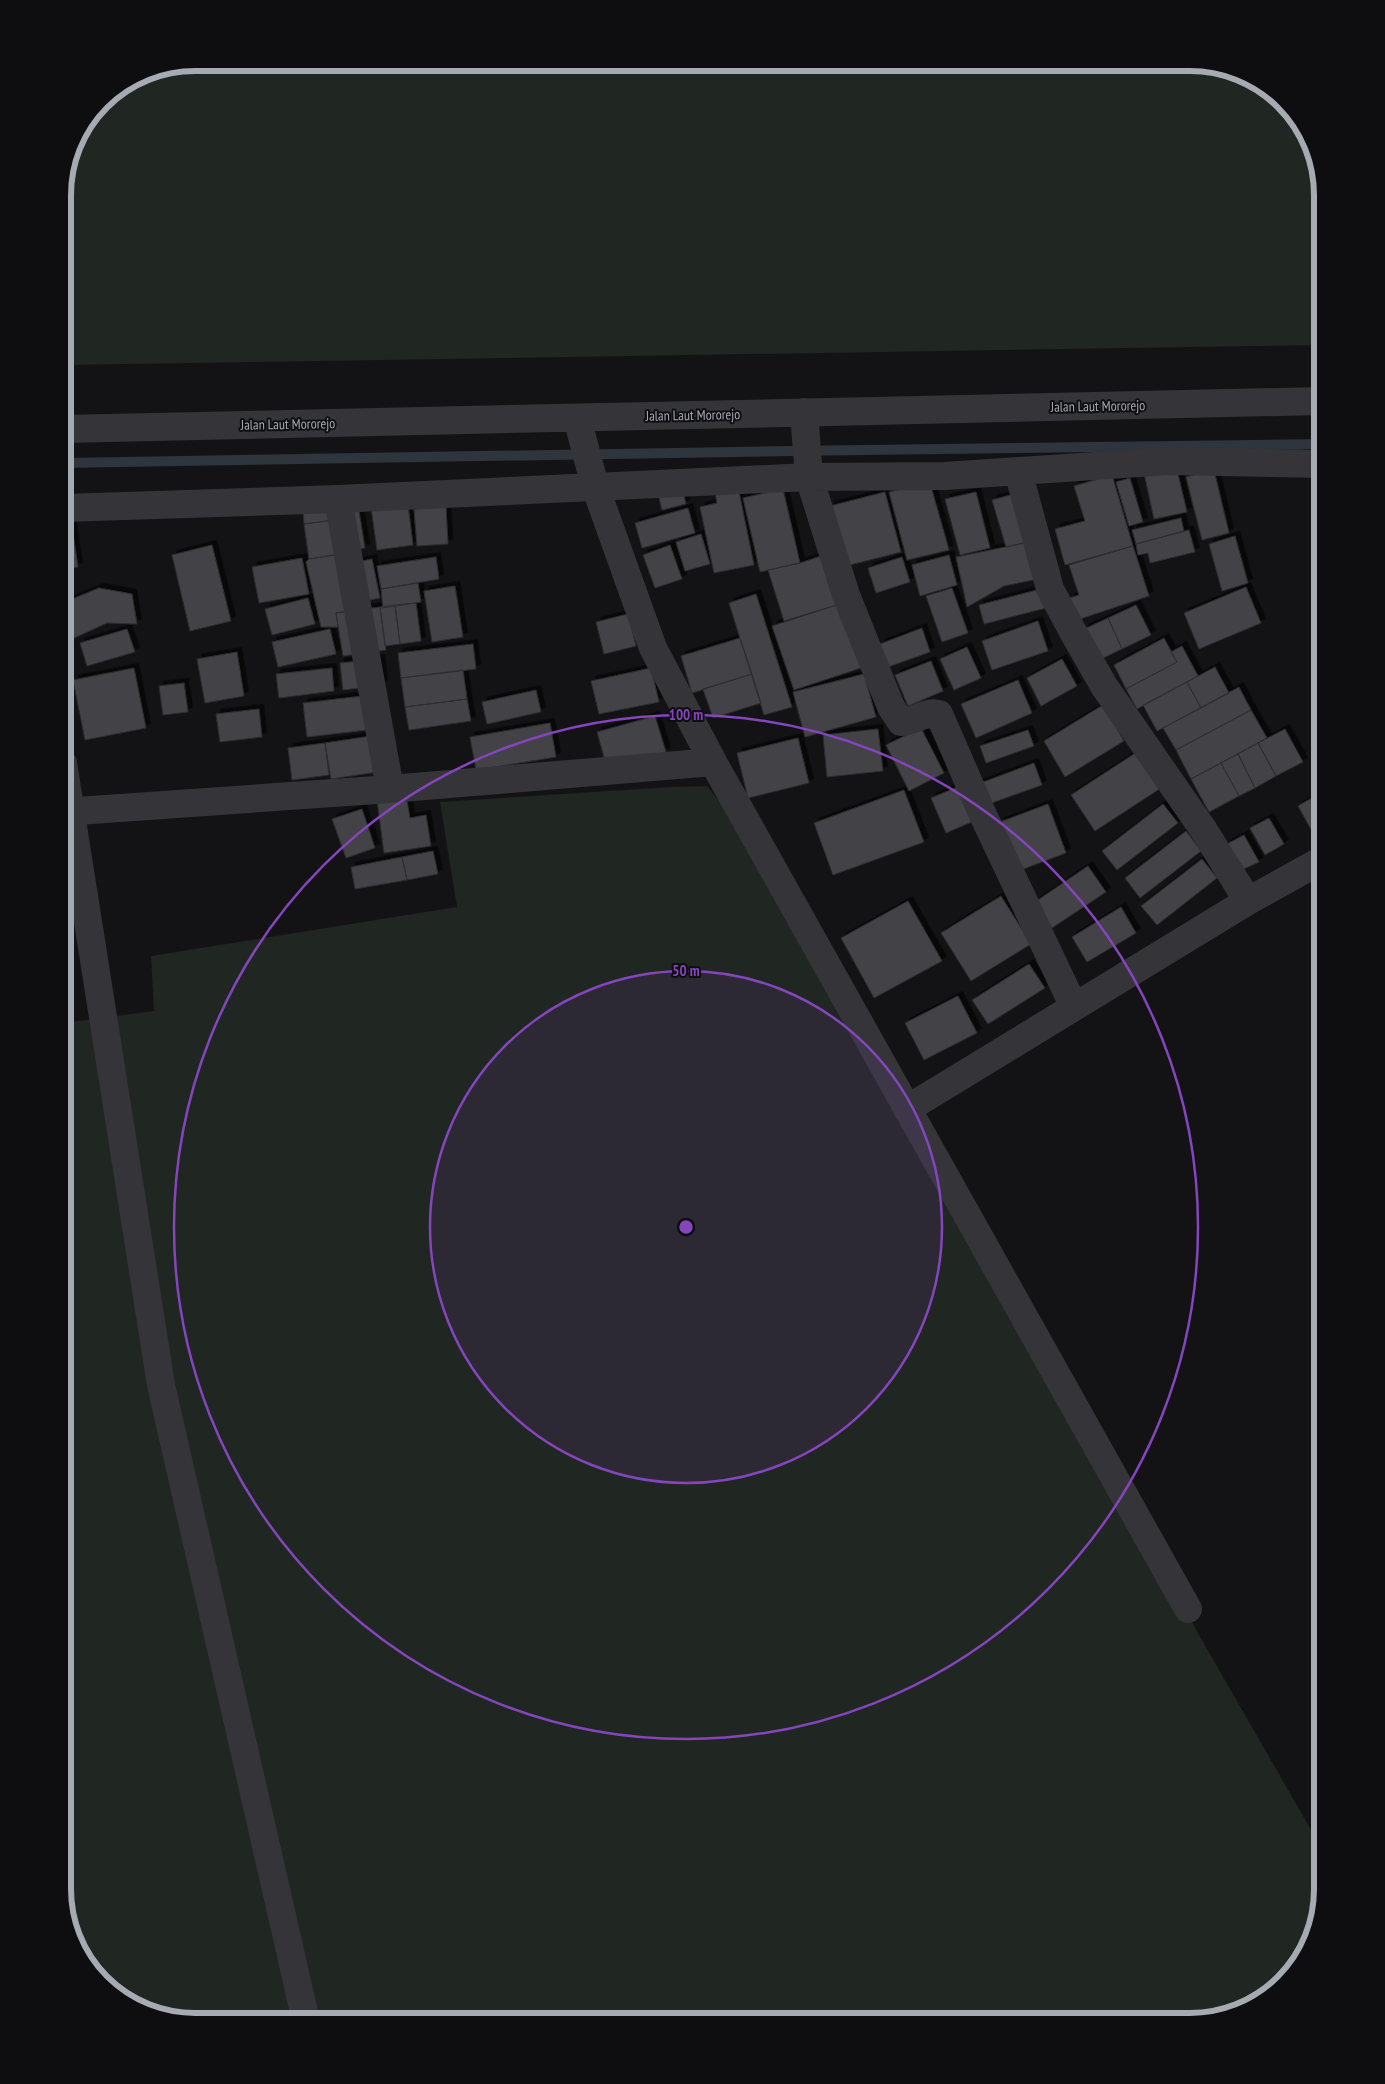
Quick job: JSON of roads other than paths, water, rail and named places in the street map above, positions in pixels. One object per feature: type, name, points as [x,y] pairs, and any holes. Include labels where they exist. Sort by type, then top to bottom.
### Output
[{"type":"street","name":"Jalan Laut Mororejo","points":[[72,429],[580,430],[804,418],[1314,401]]},
{"type":"street","points":[[804,418],[808,472],[846,595],[891,708],[901,722],[908,722],[933,712],[939,714],[983,815],[1074,1007]]},
{"type":"street","points":[[580,430],[594,482],[653,648],[713,762],[1188,1608]]},
{"type":"street","points":[[72,508],[338,499],[594,482],[808,472],[945,476],[1169,461],[1314,464]]},
{"type":"street","points":[[1018,471],[1050,589],[1059,606],[1104,686],[1192,813],[1248,902]]},
{"type":"street","points":[[338,499],[390,789]]},
{"type":"street","points":[[72,812],[390,789],[713,762]]},
{"type":"street","points":[[72,846],[161,1385],[304,2012]]},
{"type":"street","points":[[907,1109],[1248,902],[1314,865]]},
{"type":"waterway","points":[[72,463],[1314,444]]}]
